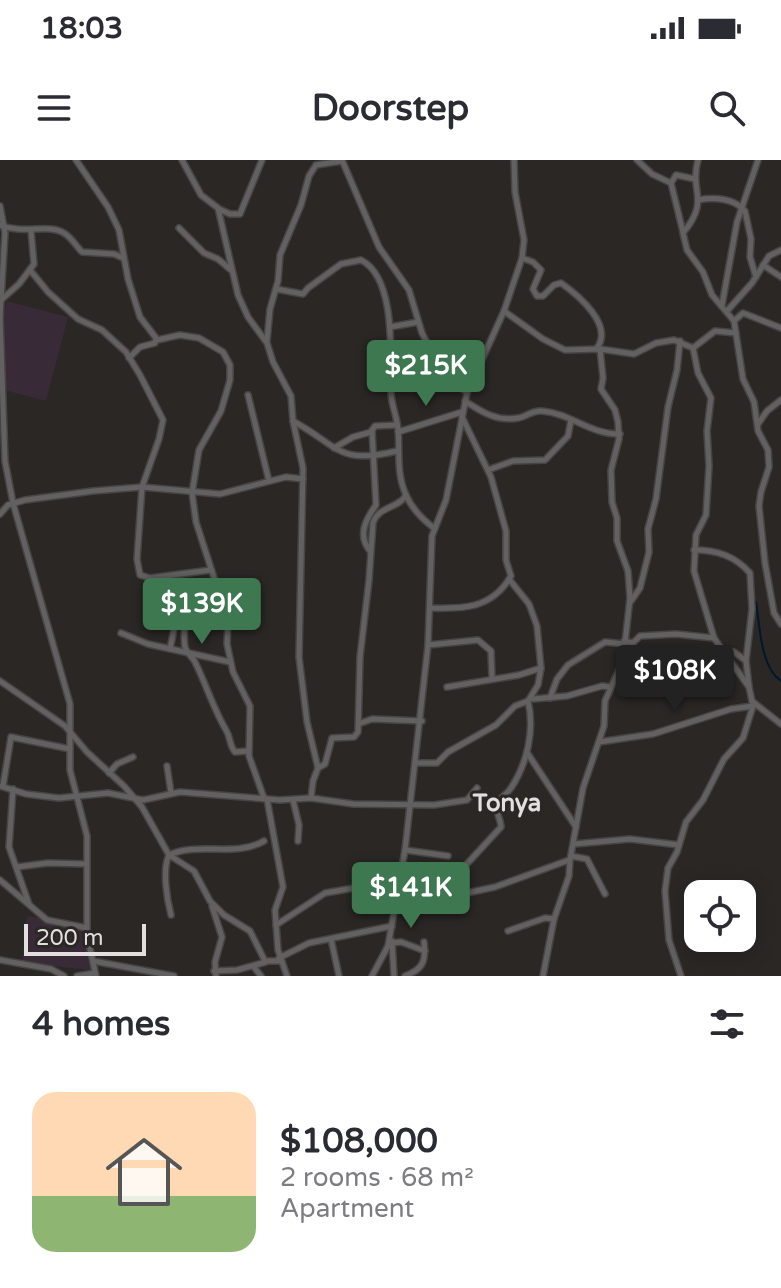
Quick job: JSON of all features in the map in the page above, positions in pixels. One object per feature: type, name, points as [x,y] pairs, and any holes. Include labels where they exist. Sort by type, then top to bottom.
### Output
[{"type":"street","points":[[76,160],[114,219],[140,317],[157,340]]},
{"type":"street","points":[[182,160],[201,195],[230,214],[240,214],[261,162],[268,160]]},
{"type":"street","points":[[267,343],[280,255],[301,205],[309,176],[320,161],[342,160],[379,247],[409,290],[418,322],[439,366],[467,393]]},
{"type":"street","points":[[372,976],[391,935],[405,850],[422,721],[430,608],[430,546],[446,500],[467,393],[504,311],[522,258],[524,240],[515,192],[514,160]]},
{"type":"street","points":[[637,160],[652,174],[671,183]]},
{"type":"street","points":[[683,233],[696,216],[698,160]]},
{"type":"street","points":[[724,309],[741,206],[758,160]]},
{"type":"street","points":[[695,179],[676,175],[671,183],[687,250],[703,272],[712,295],[734,321],[742,374],[754,402],[757,426],[769,457],[759,506],[774,613],[781,624]]},
{"type":"street","points":[[698,200],[715,198],[741,206],[749,223],[750,257],[756,277]]},
{"type":"street","points":[[0,206],[3,470],[68,695],[71,781],[87,836],[87,928],[96,974],[77,976]]},
{"type":"street","points":[[218,208],[243,308],[267,343],[291,396],[303,479],[299,662],[318,768],[311,798]]},
{"type":"street","points":[[2,226],[31,231],[55,229],[68,236],[82,252],[114,254],[124,258]]},
{"type":"street","points":[[179,228],[204,253],[218,259],[232,271]]},
{"type":"street","points":[[1,300],[19,284],[34,262],[31,231]]},
{"type":"street","points":[[724,309],[756,277],[769,256],[780,249]]},
{"type":"street","points":[[522,258],[533,262],[541,270],[533,289],[537,296],[543,296],[558,283],[586,302],[601,333],[598,349],[603,374],[601,389],[615,410],[620,434],[611,473],[612,502],[618,521],[617,541],[628,571],[630,602],[621,669],[605,701],[604,726],[583,788],[566,888],[554,919],[543,976]]},
{"type":"street","points":[[276,289],[295,295],[303,294],[341,264],[361,260],[372,267],[379,280],[390,327],[391,394],[398,429],[397,451],[406,495],[416,511],[434,528]]},
{"type":"street","points":[[763,265],[781,277]]},
{"type":"street","points":[[30,270],[63,307],[85,325],[108,334],[136,366],[163,420],[142,487],[138,570],[143,577],[211,570]]},
{"type":"street","points":[[504,311],[555,346],[570,351],[598,349],[634,354],[663,341],[680,341],[693,348]]},
{"type":"street","points":[[734,321],[743,313],[781,328]]},
{"type":"street","points":[[390,327],[418,322]]},
{"type":"street","points":[[693,348],[715,331],[736,333]]},
{"type":"street","points":[[129,358],[140,347],[180,335],[199,338],[223,352],[230,365],[230,380],[221,411],[199,450],[192,493],[196,522],[228,621],[230,662],[250,706],[248,751],[266,798],[283,887],[275,908],[280,960],[287,976]]},
{"type":"street","points":[[630,602],[640,588],[649,552],[648,529],[656,499],[680,341]]},
{"type":"street","points":[[693,348],[698,373],[711,398],[707,431],[709,466],[706,515],[698,529],[694,550],[697,583],[714,638],[749,687]]},
{"type":"street","points":[[248,395],[269,481]]},
{"type":"street","points":[[757,426],[767,411],[781,400]]},
{"type":"street","points":[[465,401],[481,413],[493,417],[517,419],[539,410],[602,433],[620,434]]},
{"type":"street","points":[[334,448],[375,426],[398,429],[463,414]]},
{"type":"street","points":[[430,608],[470,608],[499,591],[511,573],[506,556],[507,536],[488,470],[463,414]]},
{"type":"street","points":[[488,470],[513,461],[545,460],[568,436],[571,420]]},
{"type":"street","points":[[293,421],[351,456],[374,456],[397,451]]},
{"type":"street","points":[[370,552],[365,545],[364,526],[366,516],[376,505],[372,430]]},
{"type":"street","points":[[0,514],[13,503],[39,498],[142,487],[220,494],[286,477],[303,479]]},
{"type":"street","points":[[318,768],[325,764],[332,738],[354,737],[357,734],[360,724],[360,657],[374,517],[401,502],[406,495]]},
{"type":"street","points":[[681,976],[670,950],[667,872],[686,822],[703,800],[724,759],[743,738],[753,704],[746,661],[752,609],[750,573],[732,557],[694,550]]},
{"type":"street","points":[[161,576],[175,624],[170,649]]},
{"type":"street","points":[[276,925],[325,893],[371,885],[445,883],[453,879],[501,827],[496,807],[511,788],[528,754],[530,700],[538,685],[541,668],[534,616],[509,579]]},
{"type":"street","points":[[165,589],[178,586],[181,590],[187,612],[187,652],[228,733],[232,749],[235,752],[248,751]]},
{"type":"street","points":[[121,633],[148,644],[230,662]]},
{"type":"street","points":[[550,698],[557,679],[568,665],[605,642],[631,643],[640,636],[676,634],[714,638]]},
{"type":"street","points":[[428,645],[478,640],[491,651],[492,678]]},
{"type":"street","points":[[724,650],[734,652],[746,661]]},
{"type":"street","points":[[447,687],[541,668]]},
{"type":"street","points":[[0,681],[70,731],[87,752],[137,800],[169,855],[194,871],[210,901],[222,937],[214,974],[280,960],[307,944],[392,926]]},
{"type":"street","points":[[415,763],[437,763],[448,752],[496,725],[515,706],[530,700],[602,686],[611,687]]},
{"type":"street","points":[[598,742],[653,734],[753,704],[781,724]]},
{"type":"street","points":[[360,724],[372,719],[422,721]]},
{"type":"street","points":[[70,749],[11,737],[2,786],[35,796],[77,798],[108,793],[137,800],[171,793],[293,800],[311,798],[353,804],[441,805],[470,797],[477,788]]},
{"type":"street","points":[[528,754],[577,828]]},
{"type":"street","points":[[109,773],[117,764],[133,757]]},
{"type":"street","points":[[167,766],[171,793]]},
{"type":"street","points":[[13,789],[10,852],[29,904]]},
{"type":"street","points":[[293,800],[299,825],[298,841]]},
{"type":"street","points":[[1,819],[11,821]]},
{"type":"street","points":[[574,844],[630,839],[679,845]]},
{"type":"street","points":[[171,915],[167,895],[166,863],[169,855],[183,850],[225,850],[264,841]]},
{"type":"street","points":[[405,850],[448,856]]},
{"type":"street","points":[[397,902],[429,901],[495,887],[570,858],[587,859],[605,894]]},
{"type":"street","points":[[17,867],[48,863],[86,864]]},
{"type":"street","points":[[0,880],[48,921],[87,928]]},
{"type":"street","points":[[210,901],[228,919],[250,931],[267,962]]},
{"type":"street","points":[[508,931],[545,918],[554,919]]},
{"type":"street","points":[[391,935],[394,976]]},
{"type":"street","points":[[331,939],[339,976]]},
{"type":"street","points":[[392,943],[401,942],[426,952]]},
{"type":"street","points":[[405,976],[424,962],[424,942]]},
{"type":"street","points":[[0,960],[52,969],[64,976]]},
{"type":"street","points":[[92,960],[174,976]]},
{"type":"street","points":[[253,966],[261,976]]},
{"type":"shaded area","points":[[7,301],[68,317],[46,401],[4,390],[0,327]]},
{"type":"shaded area","points":[[27,916],[83,926],[91,970],[22,963]]},
{"type":"waterway","points":[[756,602],[765,656],[774,675],[781,681]]},
{"type":"district","name":"Tonya","points":[[507,803]]}]
